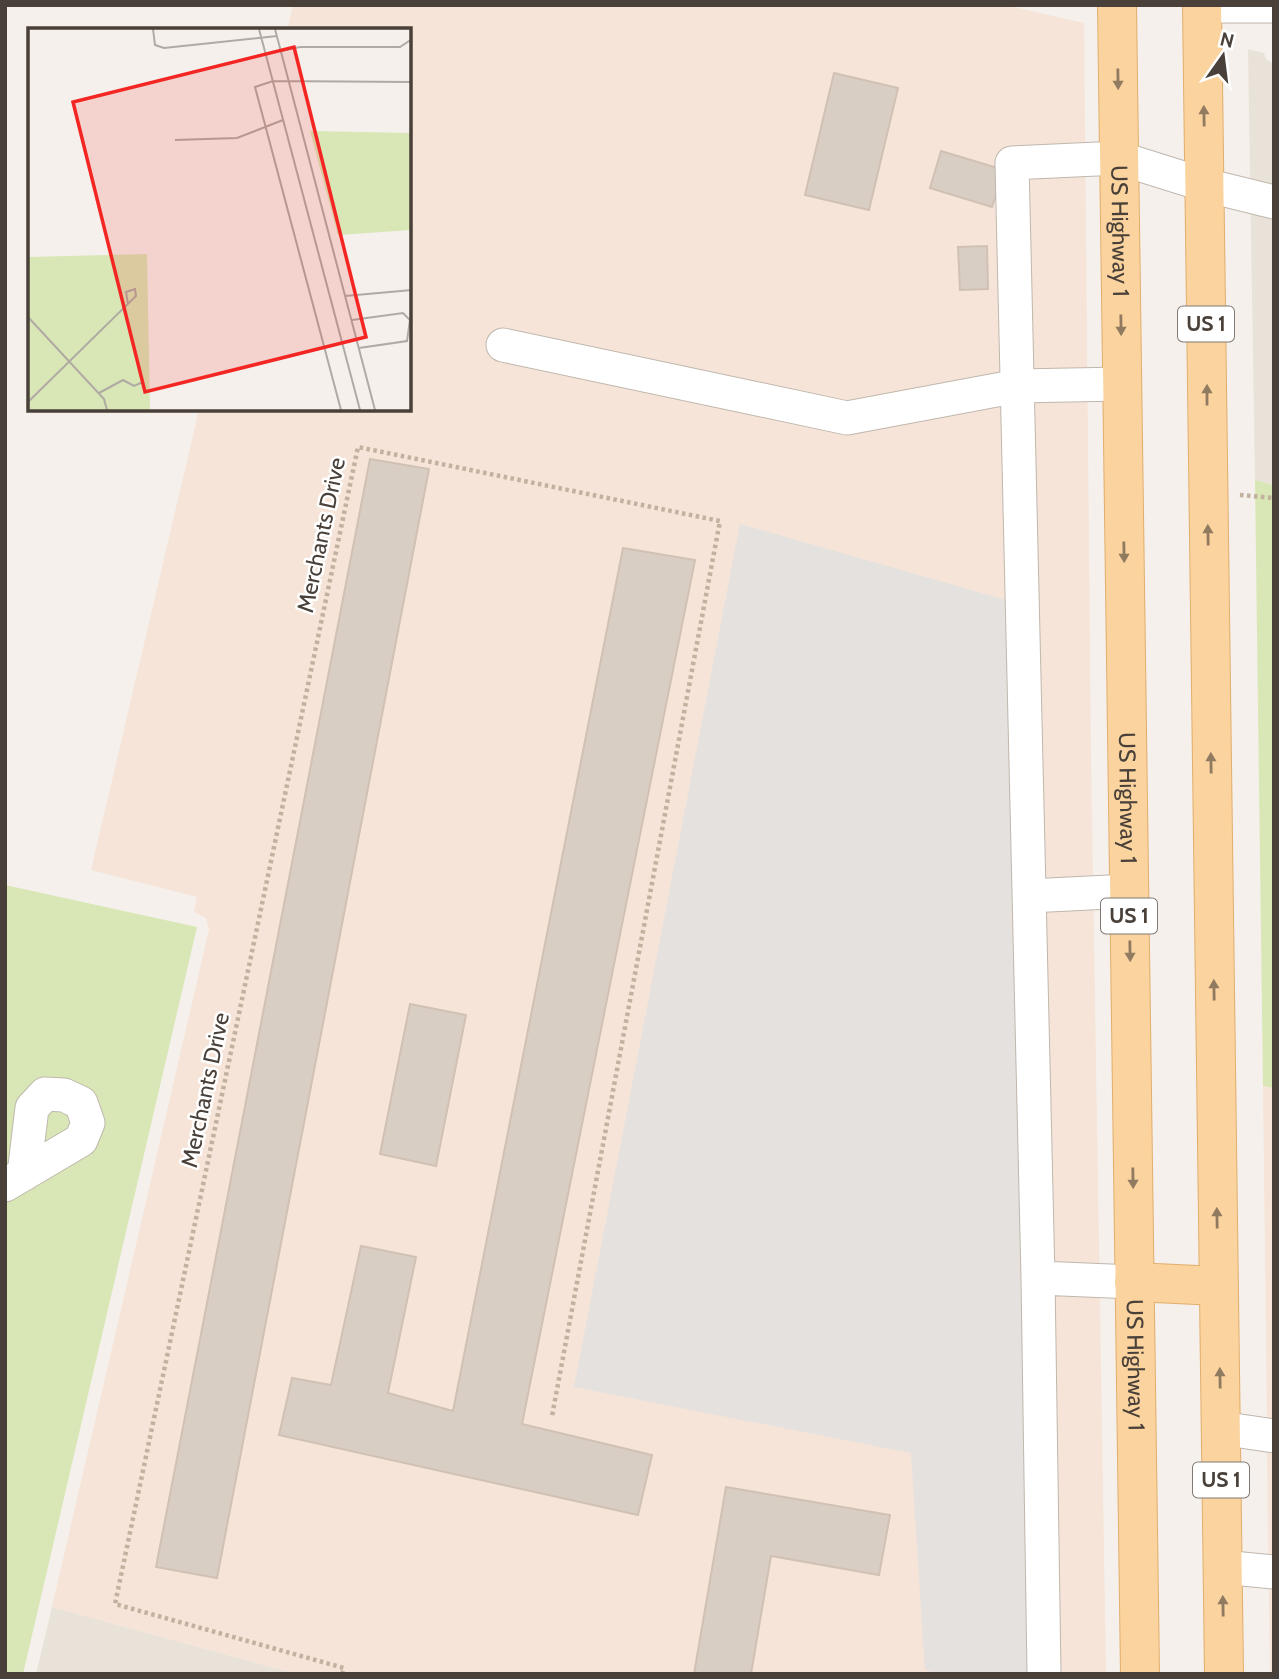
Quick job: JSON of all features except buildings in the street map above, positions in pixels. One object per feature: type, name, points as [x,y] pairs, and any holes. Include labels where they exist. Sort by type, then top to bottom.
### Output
[{"type":"main road","name":"US Highway 1","points":[[1117,5],[1139,1674]]},
{"type":"main road","name":"US 1","points":[[1202,5],[1224,1674]]},
{"type":"main road","points":[[1135,1282],[1218,1286]]},
{"type":"street","points":[[1202,5],[1274,6]]},
{"type":"street","points":[[1044,1674],[1038,1278],[1012,163],[1119,158],[1205,185],[1274,202]]},
{"type":"street","points":[[503,345],[846,418],[1018,386],[1122,384]]},
{"type":"street","points":[[1029,896],[1129,891]]},
{"type":"street","points":[[1038,1278],[1135,1282]]},
{"type":"street","points":[[1220,1428],[1274,1436]]},
{"type":"street","points":[[1222,1567],[1274,1572]]},
{"type":"path","name":"Merchants Drive","points":[[342,1674],[344,1668],[115,1604],[358,447],[720,521],[552,1416]]},
{"type":"shaded area","points":[[293,5],[1005,5],[1084,23],[1091,758],[1106,1674],[297,1674],[52,1607],[209,930],[206,918],[194,912],[197,897],[91,870],[199,411],[411,411],[411,28],[287,28]]},
{"type":"shaded area","points":[[1248,49],[1264,53],[1266,59],[1274,64],[1274,485],[1255,480]]},
{"type":"shaded area","points":[[740,524],[1023,605],[1032,1674],[942,1674],[925,1670],[911,1453],[574,1387]]},
{"type":"shaded area","points":[[1263,1086],[1274,1088],[1274,1419],[1267,1418]]},
{"type":"shaded area","points":[[1267,1452],[1274,1453],[1274,1674],[1270,1674]]},
{"type":"shaded area","points":[[52,1607],[297,1674],[36,1674]]},
{"type":"green space","points":[[1255,480],[1274,485],[1274,1088],[1263,1086]]},
{"type":"green space","points":[[5,885],[197,927],[23,1674],[5,1674]]}]
